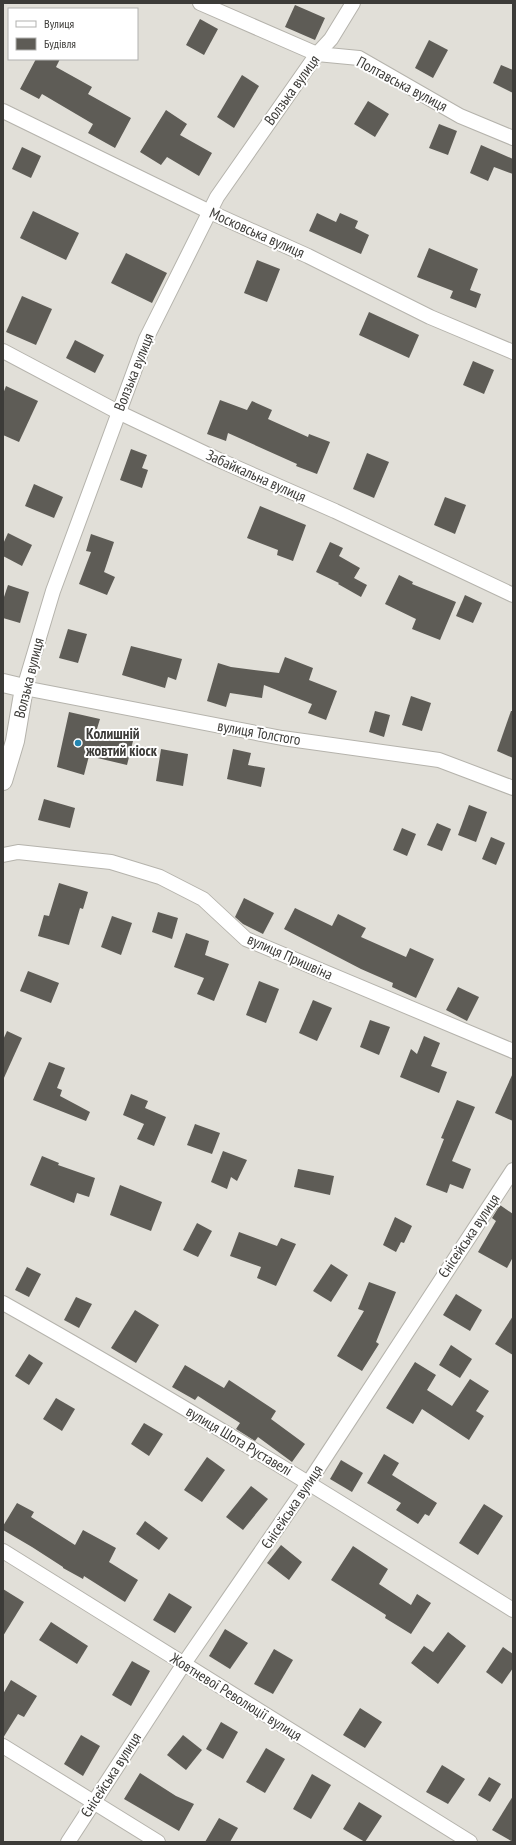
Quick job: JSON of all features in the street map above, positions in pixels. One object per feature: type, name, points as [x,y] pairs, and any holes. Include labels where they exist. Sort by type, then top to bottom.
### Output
[{"type":"street","name":"Полтавська вулиця","points":[[200,3],[318,54],[359,58],[460,116],[513,138]]},
{"type":"street","name":"Волзька вулиця","points":[[3,781],[15,741],[24,688],[53,591],[146,339],[217,197],[318,54],[331,40],[353,3]]},
{"type":"street","name":"Московська вулиця","points":[[3,111],[210,212],[308,256],[430,318],[513,352]]},
{"type":"street","name":"Забайкальна вулиця","points":[[3,351],[118,412],[218,460],[334,511],[513,595]]},
{"type":"street","name":"вулиця Толстого","points":[[3,683],[282,738],[439,760],[513,788]]},
{"type":"street","name":"вулиця Пришвіна","points":[[3,855],[18,852],[111,862],[160,877],[203,899],[246,939],[513,1051]]},
{"type":"street","name":"Єнісейська вулиця","points":[[68,1842],[183,1665],[309,1482],[509,1185],[513,1170]]},
{"type":"street","name":"вулиця Шота Руставелі","points":[[3,1303],[309,1482],[513,1610]]},
{"type":"street","name":"Жовтневої Революції вулиця","points":[[3,1551],[183,1665],[470,1842]]},
{"type":"street","points":[[3,1746],[158,1842]]},
{"type":"building","points":[[295,5],[325,18],[315,40],[285,27]]},
{"type":"building","points":[[200,19],[218,29],[204,55],[186,45]]},
{"type":"building","points":[[429,40],[448,50],[433,78],[415,68]]},
{"type":"building","points":[[35,60],[60,60],[56,67],[92,87],[88,94],[131,118],[115,148],[88,133],[93,124],[42,94],[39,99],[20,89]]},
{"type":"building","points":[[501,65],[513,70],[513,93],[493,83]]},
{"type":"building","points":[[242,75],[259,86],[234,128],[217,117]]},
{"type":"building","points":[[368,101],[389,114],[375,137],[354,124]]},
{"type":"building","points":[[166,110],[187,124],[180,135],[212,153],[199,176],[167,157],[161,165],[140,152]]},
{"type":"building","points":[[439,124],[457,131],[448,155],[429,148]]},
{"type":"building","points":[[481,145],[513,159],[513,174],[494,167],[488,181],[470,173]]},
{"type":"building","points":[[22,147],[41,156],[31,178],[12,169]]},
{"type":"building","points":[[33,211],[79,233],[66,260],[20,238]]},
{"type":"building","points":[[317,213],[336,222],[340,213],[358,221],[355,228],[369,235],[361,254],[309,231]]},
{"type":"building","points":[[429,248],[478,269],[470,290],[481,294],[476,308],[450,298],[453,291],[417,277]]},
{"type":"building","points":[[126,253],[167,273],[152,303],[111,283]]},
{"type":"building","points":[[257,260],[280,269],[267,302],[244,293]]},
{"type":"building","points":[[22,296],[52,309],[36,345],[6,332]]},
{"type":"building","points":[[369,312],[419,335],[409,358],[359,335]]},
{"type":"building","points":[[75,340],[104,355],[95,373],[66,358]]},
{"type":"building","points":[[473,361],[494,370],[484,394],[463,385]]},
{"type":"building","points":[[6,386],[38,401],[19,442],[3,435],[3,394]]},
{"type":"building","points":[[220,400],[247,410],[252,401],[272,410],[268,419],[308,437],[309,434],[330,442],[317,474],[296,466],[297,464],[228,433],[226,441],[207,434]]},
{"type":"building","points":[[131,449],[147,455],[142,468],[148,470],[142,488],[120,480]]},
{"type":"building","points":[[367,453],[389,462],[374,498],[353,489]]},
{"type":"building","points":[[34,484],[63,497],[54,518],[25,506]]},
{"type":"building","points":[[445,497],[466,505],[455,534],[434,525]]},
{"type":"building","points":[[260,506],[306,525],[293,561],[277,555],[278,550],[247,538]]},
{"type":"building","points":[[8,533],[32,545],[22,566],[3,556],[3,544]]},
{"type":"building","points":[[91,534],[114,542],[104,572],[115,577],[107,595],[79,584],[91,552],[86,551]]},
{"type":"building","points":[[330,542],[343,548],[339,556],[360,568],[354,578],[367,585],[361,597],[338,584],[339,583],[316,572]]},
{"type":"building","points":[[399,575],[413,582],[412,584],[456,602],[440,640],[412,629],[416,619],[385,604]]},
{"type":"building","points":[[8,585],[29,592],[20,623],[3,618],[3,600]]},
{"type":"building","points":[[465,595],[482,603],[473,623],[456,616]]},
{"type":"building","points":[[68,629],[87,634],[78,663],[59,658]]},
{"type":"building","points":[[131,646],[182,659],[176,680],[168,677],[165,688],[122,675]]},
{"type":"building","points":[[285,657],[313,668],[309,680],[337,691],[326,720],[308,713],[312,704],[264,685],[262,698],[230,693],[226,707],[207,701],[218,663],[231,667],[279,673]]},
{"type":"building","points":[[411,696],[431,703],[422,731],[402,725]]},
{"type":"building","points":[[375,711],[390,715],[384,737],[369,732]]},
{"type":"building","points":[[511,711],[513,711],[513,758],[497,751]]},
{"type":"building","name":"Колишній жовтий кіоск","points":[[69,712],[100,719],[96,732],[133,741],[127,765],[89,756],[84,775],[57,767]]},
{"type":"building","points":[[161,749],[188,754],[183,786],[156,781]]},
{"type":"building","points":[[233,749],[251,753],[248,765],[265,768],[261,787],[227,779]]},
{"type":"building","points":[[44,799],[75,808],[70,828],[38,820]]},
{"type":"building","points":[[469,805],[487,812],[476,842],[458,835]]},
{"type":"building","points":[[437,823],[451,829],[442,851],[427,845]]},
{"type":"building","points":[[402,828],[416,834],[407,856],[393,850]]},
{"type":"building","points":[[491,837],[505,843],[496,865],[482,859]]},
{"type":"building","points":[[59,883],[88,892],[83,909],[80,908],[69,945],[38,936],[44,915],[49,916]]},
{"type":"building","points":[[244,898],[274,913],[263,934],[243,924],[235,917]]},
{"type":"building","points":[[295,908],[332,926],[338,914],[366,928],[361,937],[406,957],[410,948],[434,959],[416,998],[392,987],[393,983],[361,969],[284,929]]},
{"type":"building","points":[[158,912],[178,918],[172,939],[152,932]]},
{"type":"building","points":[[112,916],[132,923],[121,955],[101,947]]},
{"type":"building","points":[[186,933],[209,941],[205,955],[229,964],[214,1001],[197,994],[204,978],[174,967]]},
{"type":"building","points":[[28,971],[59,983],[51,1003],[20,991]]},
{"type":"building","points":[[259,981],[279,989],[266,1023],[246,1015]]},
{"type":"building","points":[[458,987],[479,997],[467,1021],[446,1010]]},
{"type":"building","points":[[313,1000],[332,1008],[317,1041],[299,1033]]},
{"type":"building","points":[[370,1020],[390,1027],[379,1055],[360,1047]]},
{"type":"building","points":[[7,1031],[22,1038],[3,1080],[3,1040]]},
{"type":"building","points":[[424,1036],[440,1043],[431,1066],[447,1072],[439,1093],[400,1077],[411,1049],[417,1054]]},
{"type":"building","points":[[49,1062],[65,1068],[57,1088],[62,1090],[60,1096],[90,1112],[86,1121],[33,1100]]},
{"type":"building","points":[[513,1073],[513,1121],[495,1113]]},
{"type":"building","points":[[131,1094],[148,1101],[145,1108],[166,1117],[154,1146],[137,1139],[144,1124],[123,1115]]},
{"type":"building","points":[[457,1100],[475,1107],[452,1161],[471,1169],[463,1189],[450,1184],[447,1193],[426,1185],[444,1139],[441,1138]]},
{"type":"building","points":[[195,1124],[220,1133],[212,1154],[187,1145]]},
{"type":"building","points":[[223,1151],[247,1160],[237,1181],[231,1177],[227,1189],[211,1182]]},
{"type":"building","points":[[42,1156],[59,1163],[58,1165],[95,1178],[89,1197],[77,1193],[74,1203],[30,1185]]},
{"type":"building","points":[[298,1169],[334,1176],[330,1195],[294,1187]]},
{"type":"building","points":[[120,1185],[162,1202],[151,1231],[110,1215]]},
{"type":"building","points":[[500,1205],[513,1214],[513,1257],[507,1268],[478,1252],[496,1221],[492,1218]]},
{"type":"building","points":[[395,1217],[412,1226],[404,1243],[401,1242],[396,1252],[383,1245]]},
{"type":"building","points":[[197,1223],[212,1231],[198,1257],[183,1250]]},
{"type":"building","points":[[239,1232],[277,1246],[281,1238],[296,1244],[276,1286],[257,1278],[261,1267],[230,1256]]},
{"type":"building","points":[[331,1264],[348,1275],[331,1302],[313,1291]]},
{"type":"building","points":[[27,1267],[41,1274],[29,1297],[15,1290]]},
{"type":"building","points":[[369,1282],[396,1292],[376,1342],[379,1344],[362,1371],[337,1356],[364,1311],[358,1309]]},
{"type":"building","points":[[456,1294],[482,1310],[470,1331],[443,1315]]},
{"type":"building","points":[[76,1297],[92,1304],[79,1328],[64,1320]]},
{"type":"building","points":[[135,1310],[159,1325],[136,1363],[111,1348]]},
{"type":"building","points":[[513,1316],[513,1355],[495,1344]]},
{"type":"building","points":[[451,1345],[472,1359],[460,1378],[439,1365]]},
{"type":"building","points":[[29,1354],[43,1363],[29,1385],[15,1376]]},
{"type":"building","points":[[415,1362],[436,1375],[427,1390],[452,1406],[470,1379],[489,1391],[476,1411],[484,1416],[469,1440],[422,1409],[413,1424],[386,1408]]},
{"type":"building","points":[[185,1365],[224,1388],[229,1380],[276,1411],[271,1419],[305,1444],[292,1462],[258,1437],[255,1441],[236,1429],[240,1423],[198,1396],[195,1400],[172,1387]]},
{"type":"building","points":[[56,1398],[75,1409],[62,1431],[43,1419]]},
{"type":"building","points":[[144,1423],[163,1434],[149,1456],[131,1444]]},
{"type":"building","points":[[384,1454],[399,1463],[392,1475],[437,1503],[429,1516],[425,1514],[418,1524],[396,1510],[401,1503],[367,1483]]},
{"type":"building","points":[[207,1457],[225,1470],[202,1502],[184,1490]]},
{"type":"building","points":[[341,1460],[363,1473],[352,1492],[330,1479]]},
{"type":"building","points":[[251,1486],[268,1499],[243,1530],[226,1517]]},
{"type":"building","points":[[17,1503],[34,1512],[31,1517],[75,1545],[83,1530],[116,1548],[109,1562],[138,1580],[125,1602],[84,1576],[83,1579],[63,1568],[3,1530],[3,1526]]},
{"type":"building","points":[[484,1504],[503,1516],[478,1555],[459,1543]]},
{"type":"building","points":[[145,1521],[168,1538],[159,1550],[136,1534]]},
{"type":"building","points":[[281,1545],[302,1562],[289,1580],[267,1563]]},
{"type":"building","points":[[353,1546],[388,1569],[379,1584],[411,1605],[417,1594],[431,1603],[411,1634],[385,1618],[386,1615],[331,1580]]},
{"type":"building","points":[[3,1589],[24,1602],[3,1636]]},
{"type":"building","points":[[169,1593],[192,1607],[175,1633],[153,1620]]},
{"type":"building","points":[[51,1622],[88,1646],[77,1664],[39,1640]]},
{"type":"building","points":[[225,1629],[248,1643],[230,1669],[209,1656]]},
{"type":"building","points":[[448,1632],[466,1646],[438,1684],[411,1663],[424,1646],[433,1652]]},
{"type":"building","points":[[503,1647],[513,1654],[513,1668],[502,1684],[486,1672]]},
{"type":"building","points":[[274,1649],[293,1660],[273,1694],[254,1684]]},
{"type":"building","points":[[132,1661],[150,1671],[131,1706],[112,1695]]},
{"type":"building","points":[[11,1680],[37,1696],[24,1717],[18,1714],[3,1738],[3,1694]]},
{"type":"building","points":[[360,1708],[382,1722],[365,1748],[343,1735]]},
{"type":"building","points":[[221,1722],[238,1732],[223,1759],[206,1749]]},
{"type":"building","points":[[81,1735],[100,1746],[83,1776],[64,1764]]},
{"type":"building","points":[[183,1735],[202,1750],[186,1770],[167,1755]]},
{"type":"building","points":[[266,1748],[285,1759],[265,1793],[246,1782]]},
{"type":"building","points":[[442,1765],[465,1779],[448,1804],[426,1792]]},
{"type":"building","points":[[140,1773],[176,1796],[194,1804],[179,1831],[124,1799]]},
{"type":"building","points":[[312,1774],[331,1785],[311,1819],[293,1809]]},
{"type":"building","points":[[489,1777],[501,1784],[490,1802],[478,1795]]},
{"type":"building","points":[[513,1796],[513,1842],[492,1830]]},
{"type":"building","points":[[359,1802],[382,1816],[365,1842],[343,1829]]},
{"type":"building","points":[[219,1818],[238,1828],[230,1842],[205,1842]]},
{"type":"place","name":"Колишній жовтий кіоск","points":[[78,743]]}]
